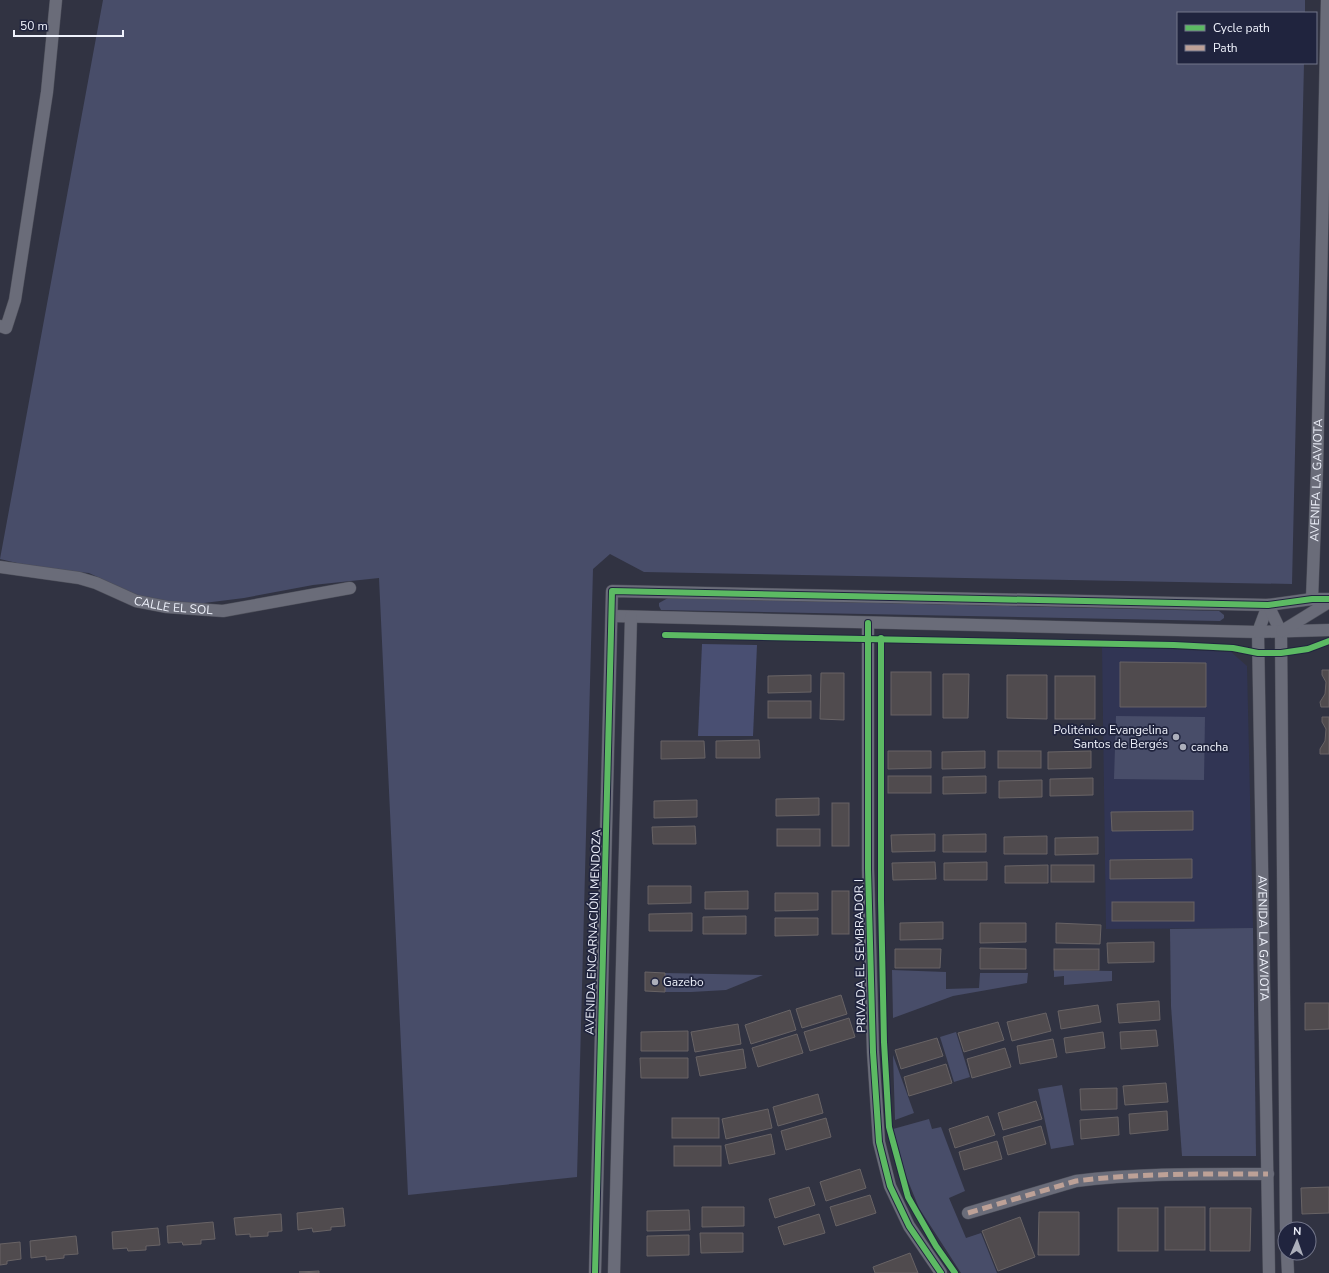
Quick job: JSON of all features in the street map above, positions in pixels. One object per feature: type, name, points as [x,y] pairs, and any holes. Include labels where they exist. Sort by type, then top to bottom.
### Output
[{"type":"street","points":[[3,327],[15,300],[48,92],[56,0]]},
{"type":"street","name":"AVENIFA LA GAVIOTA","points":[[1312,599],[1317,469],[1327,0]]},
{"type":"street","name":"CALLE EL SOL","points":[[0,568],[79,578],[96,583],[136,602],[167,607],[223,611],[350,588]]},
{"type":"street","name":"AVENIDA ENCARNACIÓN MENDOZA","points":[[595,1273],[612,591],[1268,605]]},
{"type":"street","points":[[1281,632],[1268,605],[1312,599],[1329,601]]},
{"type":"street","points":[[1281,632],[1329,601]]},
{"type":"street","name":"AVENIDA LA GAVIOTA","points":[[1268,605],[1258,632],[1269,1273]]},
{"type":"street","points":[[612,616],[1258,632],[1329,630]]},
{"type":"street","points":[[614,1273],[631,617]]},
{"type":"street","name":"PRIVADA EL SEMBRADOR I","points":[[868,623],[868,869],[873,1052],[879,1142],[890,1186],[909,1226],[941,1273]]},
{"type":"street","name":"AVENIDA LA GAVIOTA","points":[[1281,632],[1286,1221]]},
{"type":"street","points":[[968,1213],[1076,1181],[1141,1175],[1268,1174]]},
{"type":"street","points":[[1287,1261],[1288,1273]]},
{"type":"shaded area","points":[[103,0],[1305,0],[1305,12],[1177,12],[1177,64],[1304,64],[1292,584],[644,572],[610,554],[593,569],[577,1177],[408,1195],[379,578],[313,585],[244,598],[196,604],[144,599],[89,573],[38,568],[0,559]]},
{"type":"shaded area","points":[[668,598],[1219,611],[1224,615],[1224,618],[1220,621],[661,610],[659,603]]},
{"type":"shaded area","points":[[702,644],[757,645],[753,736],[698,736]]},
{"type":"shaded area","name":"Politénico Evangelina Santos de Bergés","points":[[1102,646],[1231,652],[1247,666],[1253,928],[1106,929]]},
{"type":"shaded area","points":[[1116,716],[1205,717],[1204,780],[1114,779]]},
{"type":"shaded area","points":[[1253,928],[1256,1156],[1182,1156],[1171,1006],[1170,929]]},
{"type":"shaded area","points":[[892,970],[946,972],[946,989],[979,988],[980,973],[1028,973],[1027,983],[953,996],[893,1018]]},
{"type":"shaded area","points":[[1054,970],[1112,971],[1112,981],[1064,985],[1064,976],[1054,977]]},
{"type":"shaded area","points":[[665,973],[763,975],[726,990],[665,992]]},
{"type":"shaded area","points":[[956,1032],[970,1077],[954,1082],[940,1037]]},
{"type":"shaded area","points":[[893,1055],[914,1113],[895,1120]]},
{"type":"shaded area","points":[[1062,1085],[1074,1145],[1051,1149],[1038,1089]]},
{"type":"shaded area","points":[[929,1119],[932,1129],[941,1127],[965,1191],[949,1198],[966,1238],[981,1233],[997,1273],[961,1273],[919,1208],[906,1176],[893,1129]]},
{"type":"building","points":[[1120,662],[1206,663],[1206,707],[1120,707]]},
{"type":"building","points":[[1322,670],[1329,670],[1329,707],[1321,707],[1320,702],[1325,694],[1326,682],[1322,675]]},
{"type":"building","points":[[891,672],[931,672],[931,715],[891,715]]},
{"type":"building","points":[[821,673],[844,673],[844,720],[820,719]]},
{"type":"building","points":[[943,674],[969,674],[968,718],[943,718]]},
{"type":"building","points":[[811,675],[811,692],[768,693],[768,676]]},
{"type":"building","points":[[1007,675],[1047,675],[1047,719],[1007,718]]},
{"type":"building","points":[[1055,676],[1095,676],[1095,719],[1055,719]]},
{"type":"building","points":[[768,701],[811,701],[811,718],[768,718]]},
{"type":"building","points":[[1322,717],[1329,717],[1329,754],[1320,754],[1320,749],[1325,741],[1326,729],[1322,722]]},
{"type":"building","points":[[759,740],[760,758],[716,758],[716,741]]},
{"type":"building","points":[[661,741],[704,741],[705,758],[661,759]]},
{"type":"building","points":[[888,751],[931,751],[931,768],[888,769]]},
{"type":"building","points":[[985,751],[985,768],[942,769],[942,752]]},
{"type":"building","points":[[998,751],[1041,751],[1041,768],[998,768]]},
{"type":"building","points":[[1091,751],[1091,768],[1048,769],[1048,752]]},
{"type":"building","points":[[888,776],[931,776],[931,793],[888,793]]},
{"type":"building","points":[[986,776],[986,793],[943,794],[943,777]]},
{"type":"building","points":[[1093,778],[1093,795],[1050,796],[1050,779]]},
{"type":"building","points":[[1042,780],[1042,797],[999,798],[999,781]]},
{"type":"building","points":[[819,798],[819,815],[776,816],[776,799]]},
{"type":"building","points":[[697,800],[697,817],[654,818],[654,801]]},
{"type":"building","points":[[832,803],[849,803],[849,846],[832,846]]},
{"type":"building","points":[[1193,811],[1193,830],[1112,831],[1111,812]]},
{"type":"building","points":[[695,826],[696,844],[653,844],[652,827]]},
{"type":"building","points":[[777,829],[820,829],[820,846],[777,846]]},
{"type":"building","points":[[935,834],[935,851],[892,852],[891,835]]},
{"type":"building","points":[[986,834],[986,852],[943,852],[943,835]]},
{"type":"building","points":[[1047,836],[1047,854],[1004,854],[1004,837]]},
{"type":"building","points":[[1098,837],[1098,854],[1055,855],[1055,838]]},
{"type":"building","points":[[1192,859],[1192,878],[1110,879],[1110,860]]},
{"type":"building","points":[[935,862],[936,879],[893,880],[892,863]]},
{"type":"building","points":[[987,862],[987,880],[944,880],[944,863]]},
{"type":"building","points":[[1048,865],[1048,883],[1005,883],[1005,866]]},
{"type":"building","points":[[1051,865],[1094,865],[1094,882],[1051,882]]},
{"type":"building","points":[[648,886],[691,886],[691,903],[648,904]]},
{"type":"building","points":[[748,891],[748,909],[705,909],[705,892]]},
{"type":"building","points":[[832,891],[849,891],[849,934],[832,934]]},
{"type":"building","points":[[775,893],[818,893],[818,910],[775,911]]},
{"type":"building","points":[[1112,902],[1194,902],[1194,921],[1112,921]]},
{"type":"building","points":[[692,913],[692,931],[649,931],[649,914]]},
{"type":"building","points":[[746,916],[746,934],[703,934],[703,917]]},
{"type":"building","points":[[775,918],[818,918],[818,935],[775,936]]},
{"type":"building","points":[[943,922],[943,939],[900,940],[900,923]]},
{"type":"building","points":[[980,923],[1026,923],[1026,942],[980,943]]},
{"type":"building","points":[[1056,923],[1101,925],[1100,944],[1056,943]]},
{"type":"building","points":[[1154,942],[1154,962],[1108,963],[1107,943]]},
{"type":"building","points":[[980,948],[1026,949],[1026,969],[980,969]]},
{"type":"building","points":[[895,949],[941,949],[940,968],[895,968]]},
{"type":"building","points":[[1054,949],[1099,949],[1099,970],[1054,970]]},
{"type":"building","name":"Gazebo","points":[[645,972],[665,973],[665,992],[645,991]]},
{"type":"building","points":[[841,995],[847,1014],[802,1028],[796,1009]]},
{"type":"building","points":[[1159,1001],[1160,1020],[1119,1023],[1117,1004]]},
{"type":"building","points":[[1305,1003],[1329,1003],[1329,1029],[1305,1030]]},
{"type":"building","points":[[1098,1005],[1101,1022],[1061,1029],[1058,1011]]},
{"type":"building","points":[[790,1010],[796,1030],[751,1044],[745,1025]]},
{"type":"building","points":[[1046,1013],[1051,1031],[1012,1041],[1007,1022]]},
{"type":"building","points":[[849,1018],[855,1037],[810,1051],[804,1032]]},
{"type":"building","points":[[998,1022],[1004,1040],[964,1052],[958,1033]]},
{"type":"building","points":[[738,1024],[741,1044],[695,1052],[691,1032]]},
{"type":"building","points":[[1156,1030],[1158,1046],[1121,1049],[1120,1032]]},
{"type":"building","points":[[688,1031],[688,1051],[641,1051],[641,1032]]},
{"type":"building","points":[[1103,1032],[1105,1048],[1066,1053],[1064,1038]]},
{"type":"building","points":[[797,1034],[803,1053],[758,1067],[752,1048]]},
{"type":"building","points":[[937,1038],[943,1056],[901,1069],[895,1050]]},
{"type":"building","points":[[1053,1039],[1057,1057],[1020,1064],[1017,1046]]},
{"type":"building","points":[[1005,1048],[1011,1067],[972,1078],[967,1059]]},
{"type":"building","points":[[743,1049],[746,1068],[700,1076],[696,1057]]},
{"type":"building","points":[[640,1058],[688,1058],[688,1078],[641,1078]]},
{"type":"building","points":[[946,1064],[952,1083],[909,1096],[904,1077]]},
{"type":"building","points":[[1166,1083],[1168,1102],[1125,1105],[1123,1086]]},
{"type":"building","points":[[1117,1088],[1117,1109],[1081,1110],[1080,1089]]},
{"type":"building","points":[[818,1094],[823,1113],[778,1126],[773,1107]]},
{"type":"building","points":[[1036,1101],[1042,1119],[1003,1130],[998,1113]]},
{"type":"building","points":[[768,1109],[772,1128],[726,1139],[722,1119]]},
{"type":"building","points":[[1167,1111],[1168,1130],[1130,1134],[1129,1114]]},
{"type":"building","points":[[988,1116],[995,1135],[955,1148],[949,1129]]},
{"type":"building","points":[[1118,1117],[1119,1135],[1081,1139],[1080,1120]]},
{"type":"building","points":[[672,1118],[719,1118],[719,1138],[672,1138]]},
{"type":"building","points":[[826,1118],[831,1137],[786,1150],[781,1131]]},
{"type":"building","points":[[1041,1126],[1046,1144],[1008,1155],[1003,1137]]},
{"type":"building","points":[[771,1134],[775,1154],[729,1164],[725,1145]]},
{"type":"building","points":[[997,1141],[1002,1159],[964,1170],[959,1152]]},
{"type":"building","points":[[674,1146],[721,1146],[721,1166],[674,1166]]},
{"type":"building","points":[[860,1169],[866,1188],[826,1201],[820,1182]]},
{"type":"building","points":[[809,1187],[815,1205],[775,1218],[769,1199]]},
{"type":"building","points":[[1329,1187],[1329,1213],[1302,1214],[1301,1188]]},
{"type":"building","points":[[870,1195],[876,1213],[836,1226],[830,1207]]},
{"type":"building","points":[[702,1207],[744,1207],[744,1226],[702,1227]]},
{"type":"building","points":[[1165,1207],[1205,1207],[1205,1250],[1165,1250]]},
{"type":"building","points":[[343,1208],[345,1226],[331,1227],[331,1230],[313,1232],[312,1228],[298,1230],[297,1213]]},
{"type":"building","points":[[1118,1208],[1158,1208],[1158,1251],[1118,1251]]},
{"type":"building","points":[[1210,1208],[1251,1208],[1250,1251],[1210,1251]]},
{"type":"building","points":[[689,1210],[690,1230],[647,1231],[647,1211]]},
{"type":"building","points":[[1039,1212],[1079,1212],[1079,1255],[1038,1255]]},
{"type":"building","points":[[281,1214],[282,1231],[268,1232],[268,1236],[250,1237],[250,1234],[236,1235],[234,1218]]},
{"type":"building","points":[[819,1214],[825,1233],[784,1245],[778,1227]]},
{"type":"building","points":[[1020,1217],[1035,1257],[998,1271],[982,1231]]},
{"type":"building","points":[[213,1222],[215,1239],[201,1240],[201,1244],[183,1245],[182,1242],[168,1243],[167,1226]]},
{"type":"building","points":[[158,1228],[160,1245],[146,1246],[146,1250],[128,1251],[127,1248],[113,1249],[112,1232]]},
{"type":"building","points":[[700,1233],[743,1233],[743,1252],[701,1253]]},
{"type":"building","points":[[689,1235],[689,1255],[647,1256],[647,1236]]},
{"type":"building","points":[[76,1236],[78,1254],[64,1255],[64,1258],[46,1260],[46,1256],[31,1258],[30,1241]]},
{"type":"building","points":[[20,1242],[21,1259],[7,1261],[7,1264],[0,1265],[0,1244]]},
{"type":"building","points":[[910,1253],[918,1273],[875,1273],[873,1267]]},
{"type":"building","points":[[319,1271],[319,1273],[299,1272]]},
{"type":"marked path","points":[[968,1213],[1076,1181],[1148,1175],[1268,1174]]},
{"type":"cycle path","points":[[595,1273],[612,591],[1268,605],[1312,599],[1329,599]]},
{"type":"cycle path","points":[[868,623],[868,869],[873,1052],[879,1142],[890,1186],[909,1226],[941,1273]]},
{"type":"cycle path","points":[[665,635],[1174,645],[1233,648],[1258,653],[1281,653],[1308,649],[1329,641]]},
{"type":"cycle path","points":[[881,638],[881,900],[884,1042],[889,1127],[908,1197],[936,1246],[955,1273]]},
{"type":"place","name":"Politénico Evangelina Santos de Bergés","points":[[1176,737]]},
{"type":"place","name":"cancha","points":[[1183,747]]},
{"type":"place","name":"Gazebo","points":[[655,982]]}]
